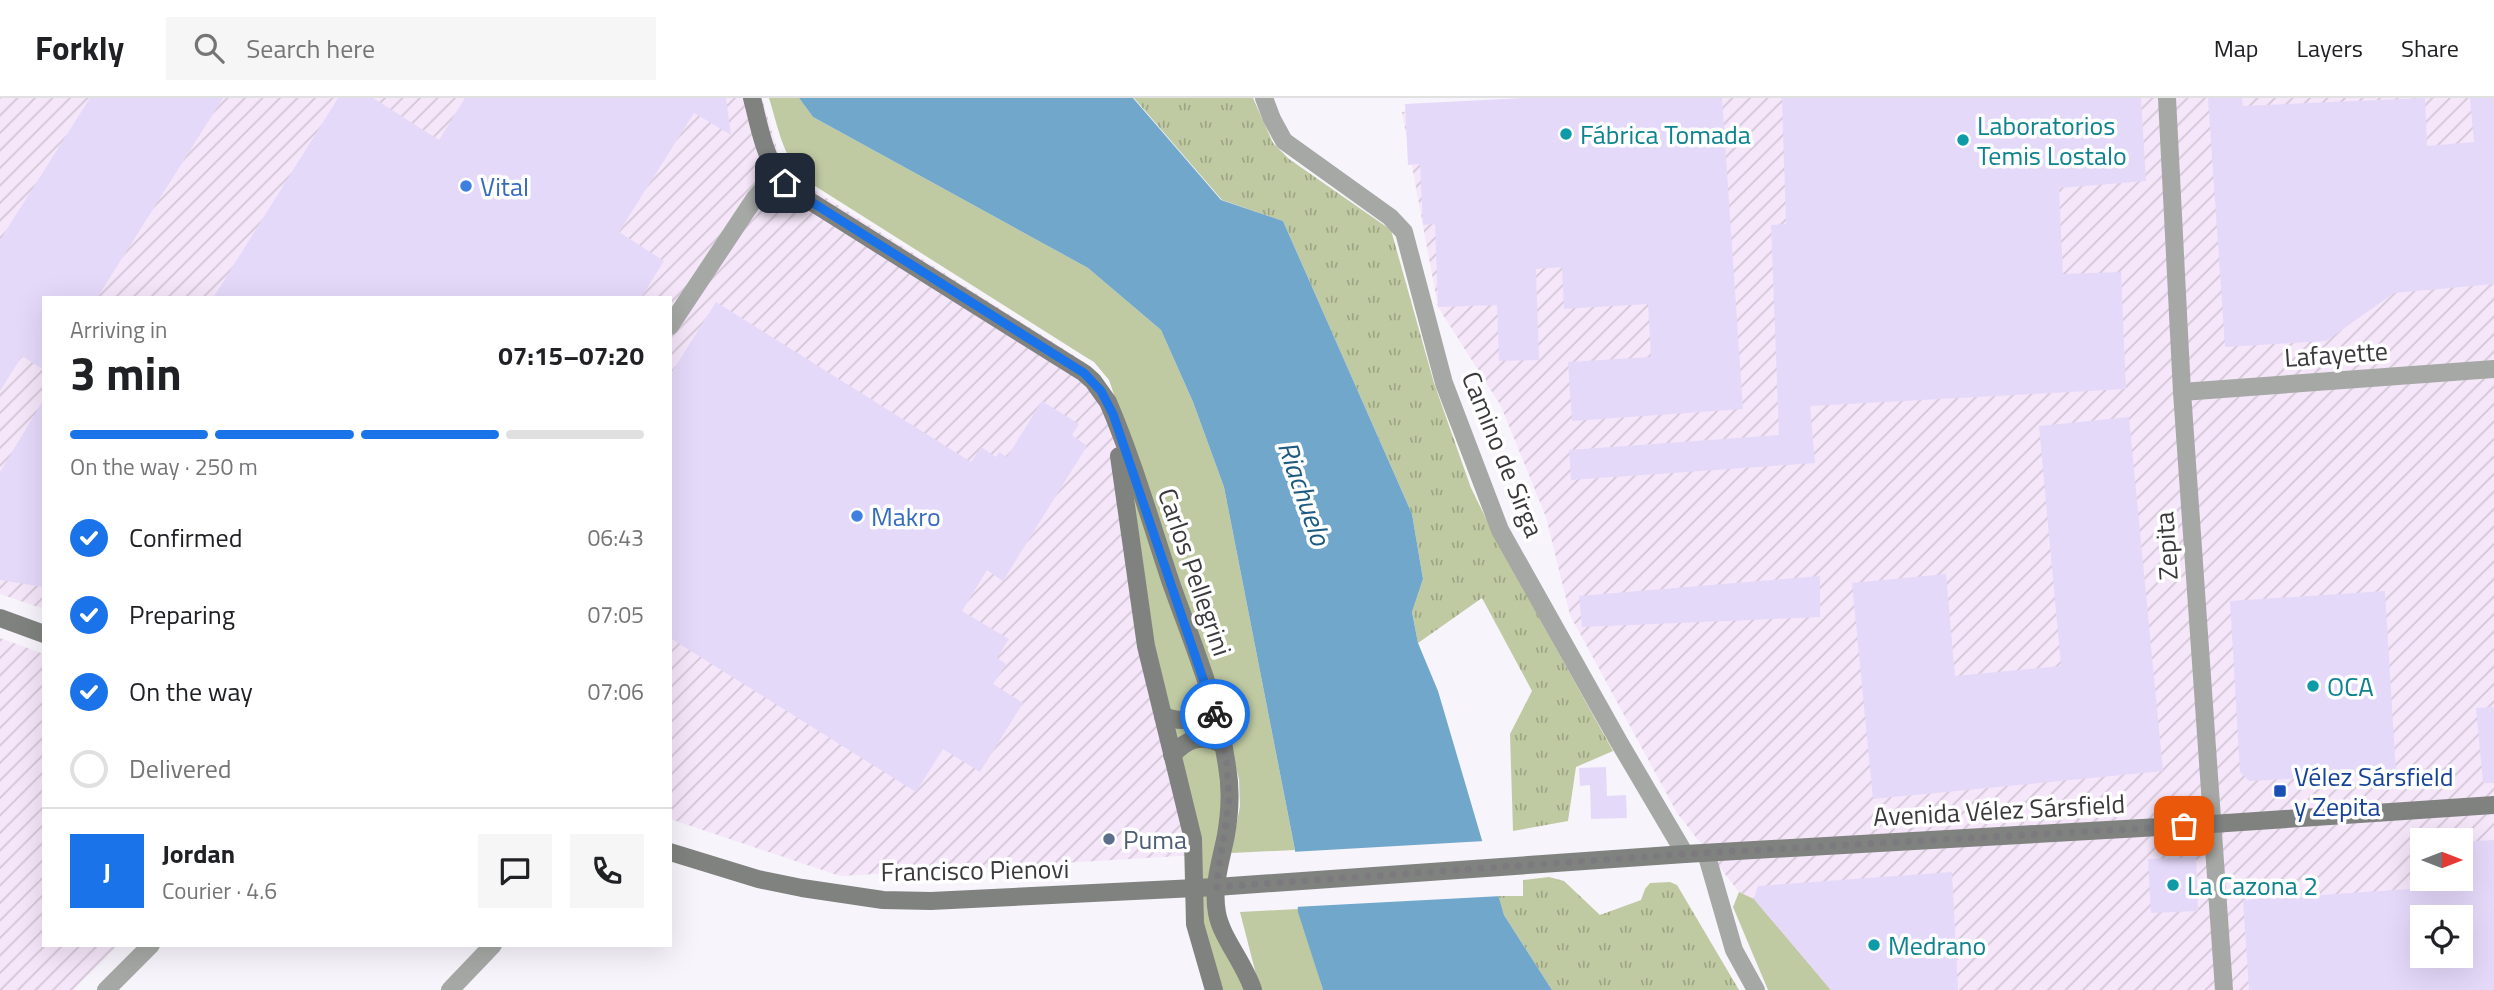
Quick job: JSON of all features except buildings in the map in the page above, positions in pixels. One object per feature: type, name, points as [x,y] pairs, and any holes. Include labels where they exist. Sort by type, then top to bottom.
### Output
[{"type":"main road","name":"Carlos Pellegrini","points":[[752,98],[766,151],[776,174],[794,191],[1084,373],[1101,391],[1113,414],[1212,704],[1227,765],[1229,803],[1216,887],[1219,921],[1253,990]]},
{"type":"main road","name":"Carlos Pellegrini","points":[[1113,414],[1146,646],[1193,839],[1195,924],[1214,990]]},
{"type":"main road","points":[[0,618],[42,633]]},
{"type":"main road","points":[[1163,716],[1176,721],[1190,720],[1203,714],[1212,704]]},
{"type":"main road","points":[[1172,755],[1182,744],[1195,738],[1209,738],[1222,744]]},
{"type":"main road","name":"Avenida Vélez Sársfield","points":[[1286,882],[1685,854],[2494,805]]},
{"type":"main road","name":"Francisco Pienovi","points":[[672,853],[758,879],[883,900],[970,900],[1286,882]]},
{"type":"street","name":"Camino de Sirga","points":[[1264,98],[1284,141],[1390,217],[1404,232],[1444,383],[1500,530],[1685,854]]},
{"type":"street","name":"Zepita","points":[[2167,98],[2182,392],[2224,990]]},
{"type":"street","points":[[672,324],[754,198],[776,174]]},
{"type":"street","name":"Lafayette","points":[[2182,392],[2494,369]]},
{"type":"street","points":[[1706,853],[1734,950],[1756,990]]},
{"type":"street","points":[[106,990],[149,947]]},
{"type":"street","points":[[450,990],[491,947]]},
{"type":"shaded area","points":[[0,98],[762,98],[779,155],[792,176],[1092,367],[1108,390],[1235,782],[1231,853],[840,876],[672,820],[672,296],[42,296],[42,608],[0,594]]},
{"type":"shaded area","points":[[1555,98],[2494,98],[2494,990],[1831,990],[1754,899],[1739,892],[1677,813],[1570,615],[1546,517],[1501,406],[1438,307],[1402,112]]},
{"type":"shaded area","points":[[0,638],[42,653],[42,947],[116,947],[73,990],[0,990]]},
{"type":"green space","points":[[769,98],[799,98],[813,117],[1088,268],[1161,330],[1193,402],[1224,487],[1295,850],[1231,853],[1240,806],[1239,779],[1216,696],[1109,380],[1094,362],[804,179],[786,151]]},
{"type":"green space","points":[[1134,98],[1253,98],[1273,143],[1289,159],[1391,230],[1434,383],[1471,488],[1500,547],[1613,751],[1576,767],[1568,821],[1513,831],[1510,734],[1532,691],[1482,598],[1418,643],[1412,612],[1423,579],[1412,514],[1283,221],[1222,200]]},
{"type":"green space","points":[[1113,414],[1227,765],[1216,887],[1253,990],[1214,990],[1194,911],[1172,755]]},
{"type":"green space","points":[[1549,877],[1564,881],[1600,915],[1641,900],[1650,883],[1670,882],[1677,885],[1739,990],[1552,990],[1504,915],[1498,896],[1523,896],[1523,880]]},
{"type":"green space","points":[[1739,892],[1754,899],[1831,990],[1768,990],[1733,907]]},
{"type":"green space","points":[[1298,909],[1323,990],[1260,990],[1240,912]]},
{"type":"water","name":"Riachuelo","points":[[799,98],[1133,98],[1221,200],[1283,221],[1412,514],[1423,579],[1412,612],[1418,643],[1438,691],[1504,915],[1552,990],[1323,990],[1298,912],[1295,850],[1224,487],[1193,402],[1161,330],[1088,268],[813,117]]},
{"type":"pier","points":[[1485,841],[1502,896],[1294,907],[1291,852]]},
{"type":"way so far","points":[[1215,714],[1229,783],[1226,836],[1216,887],[1685,854],[2184,826]]},
{"type":"place","name":"Fábrica Tomada","points":[[1566,134]]},
{"type":"place","name":"Laboratorios Temis Lostalo","points":[[1963,140]]},
{"type":"place","name":"Vital","points":[[466,186]]},
{"type":"place","name":"Makro","points":[[857,516]]},
{"type":"place","name":"OCA","points":[[2313,686]]},
{"type":"place","name":"Vélez Sársfield y Zepita","points":[[2280,791]]},
{"type":"place","name":"Puma","points":[[1109,839]]},
{"type":"place","name":"La Cazona 2","points":[[2173,885]]},
{"type":"place","name":"Medrano","points":[[1874,945]]},
{"type":"route","points":[[785,183],[1093,381],[1113,414],[1215,714]]}]
